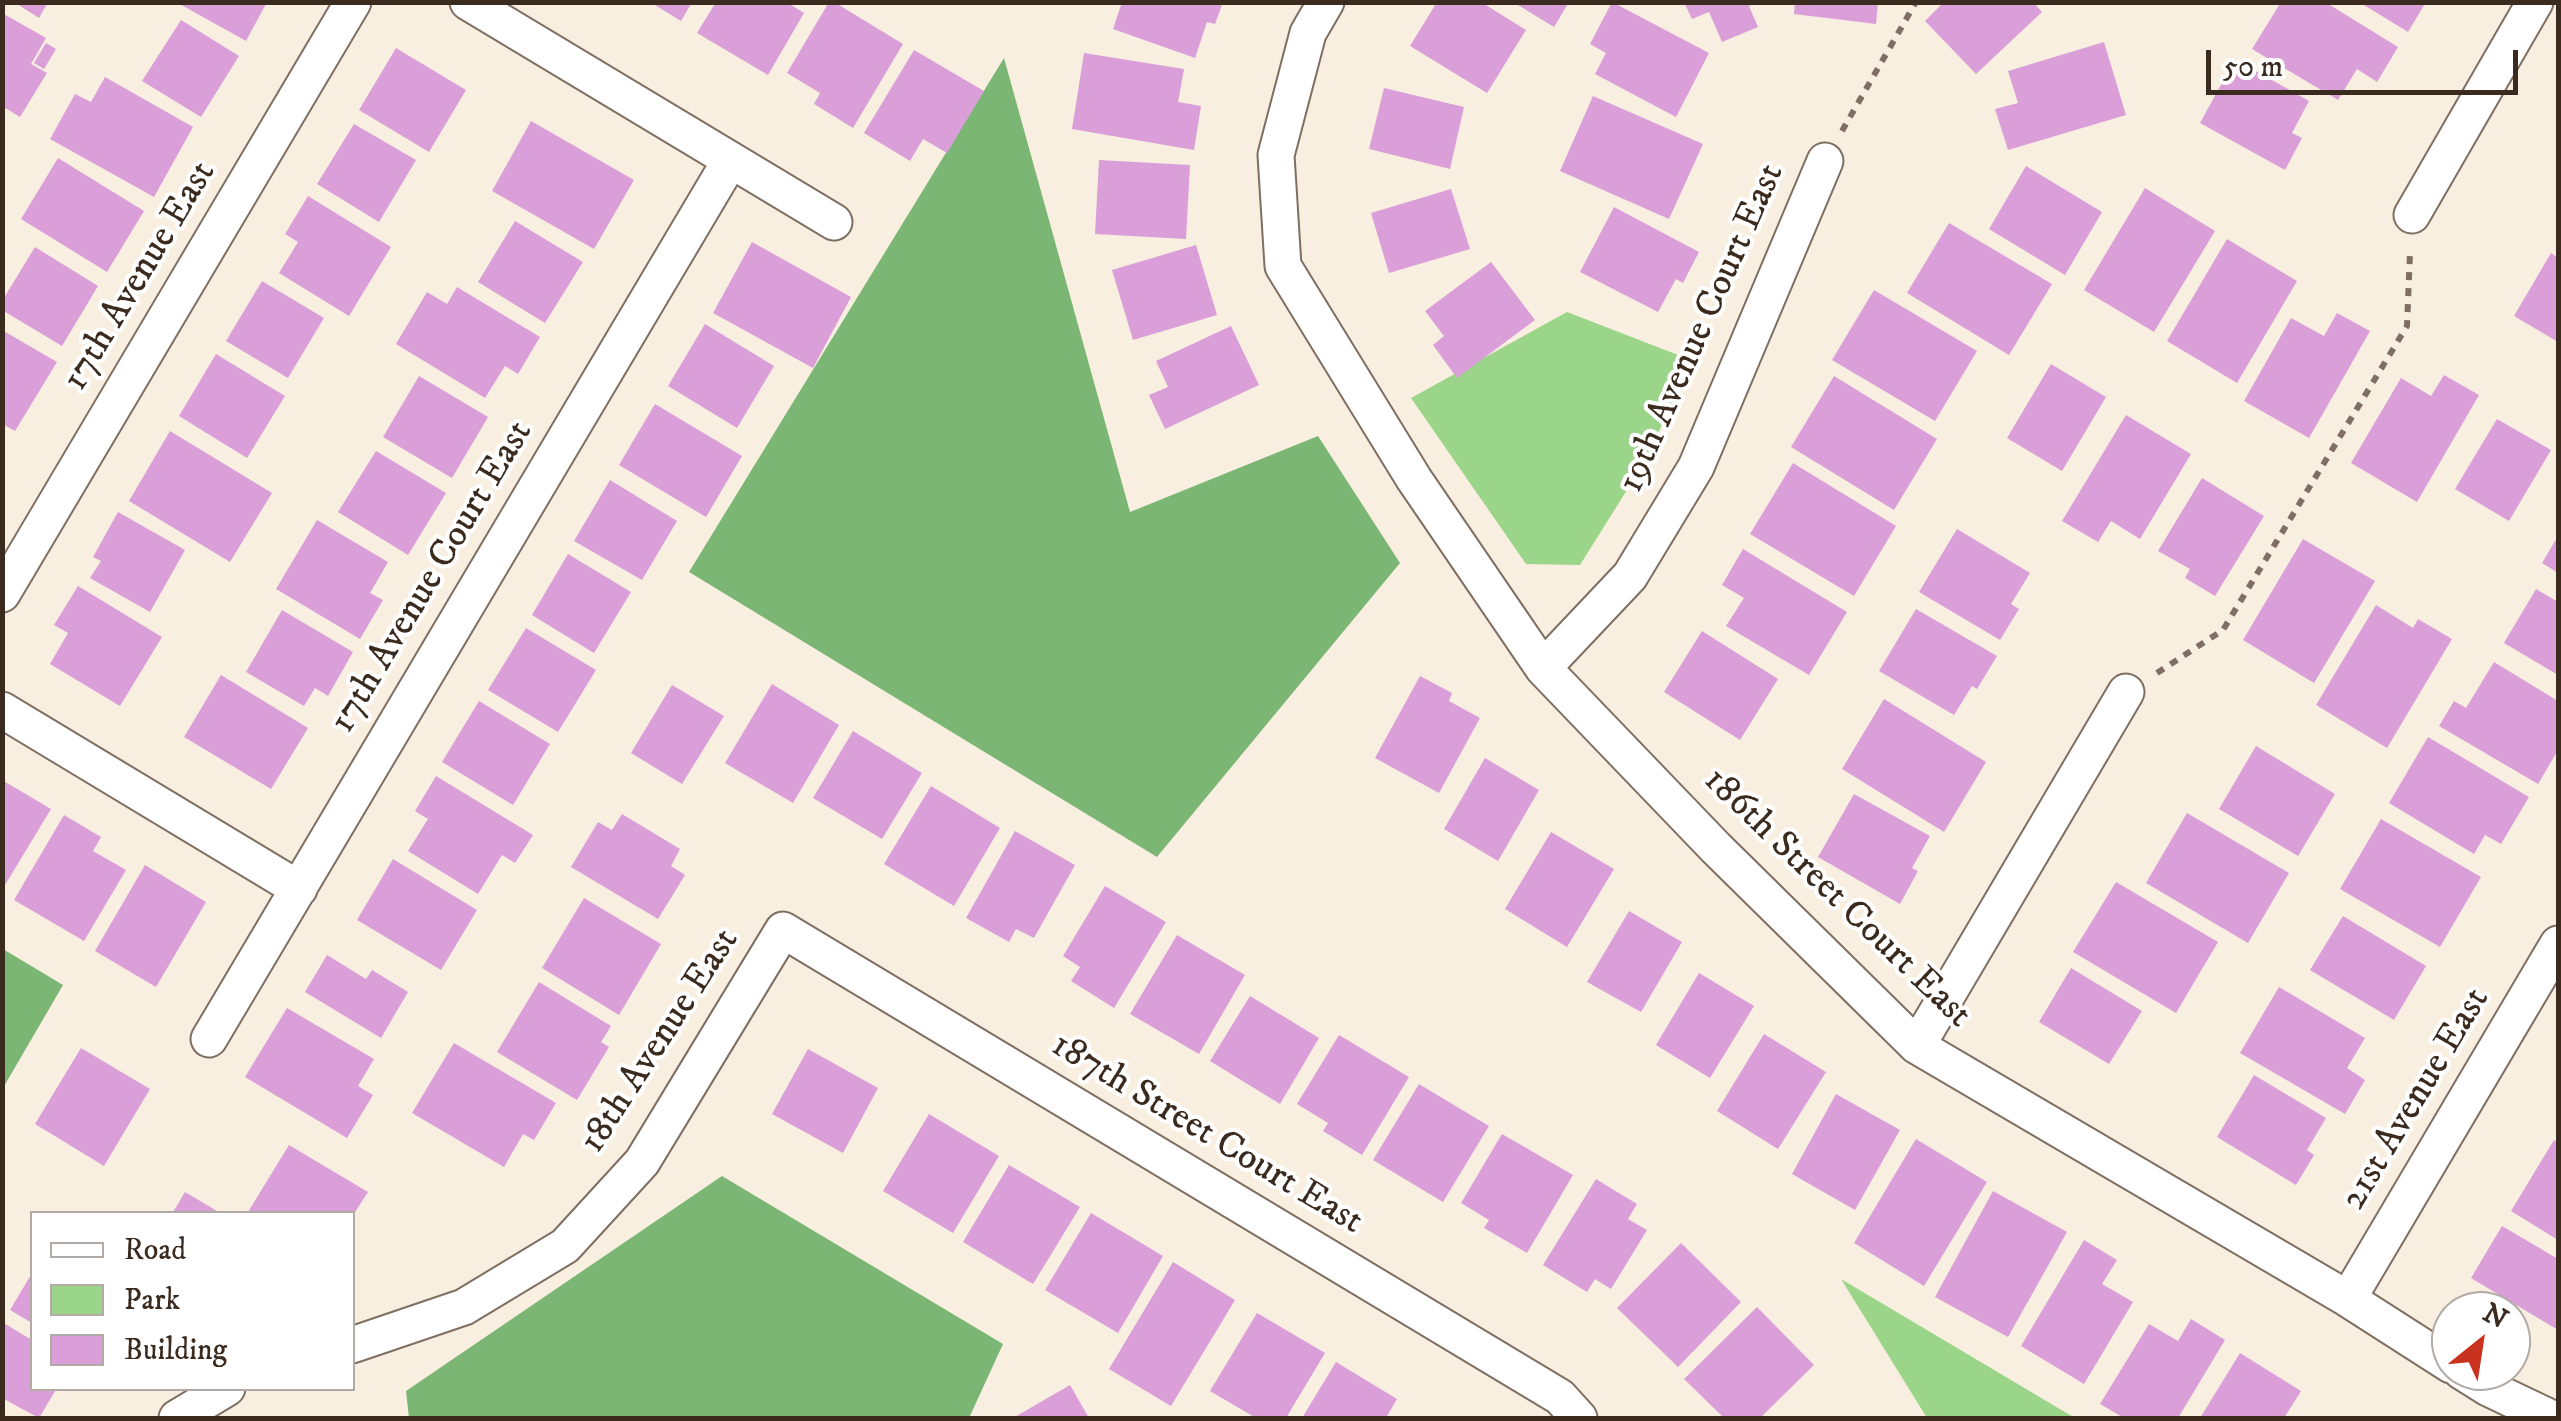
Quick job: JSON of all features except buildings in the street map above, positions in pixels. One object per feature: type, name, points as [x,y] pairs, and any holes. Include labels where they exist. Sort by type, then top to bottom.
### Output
[{"type":"street","name":"17th Avenue East","points":[[2,594],[353,2]]},
{"type":"street","points":[[468,2],[834,222]]},
{"type":"street","name":"186th Street Court East","points":[[1326,2],[1308,33],[1276,155],[1283,266],[1414,479],[1543,668],[1716,848],[1917,1046],[2431,1351]]},
{"type":"street","points":[[2412,215],[2535,2]]},
{"type":"street","name":"17th Avenue Court East","points":[[209,1039],[730,161]]},
{"type":"street","name":"19th Avenue Court East","points":[[1543,668],[1630,576],[1696,467],[1825,161]]},
{"type":"street","points":[[1917,1046],[2126,692]]},
{"type":"street","points":[[2,710],[299,889]]},
{"type":"street","name":"18th Avenue East","points":[[355,1344],[464,1307],[565,1246],[642,1162],[784,930]]},
{"type":"street","name":"187th Street Court East","points":[[784,930],[1560,1397],[1579,1418]]},
{"type":"street","name":"21st Avenue East","points":[[2348,1299],[2558,944]]},
{"type":"street","points":[[176,1418],[222,1391]]},
{"type":"street","points":[[2494,1391],[2551,1418]]},
{"type":"path","points":[[1825,161],[1916,2]]},
{"type":"path","points":[[2126,692],[2223,630],[2407,326],[2412,215]]},
{"type":"green space","points":[[1004,58],[1130,512],[1318,436],[1400,563],[1157,857],[689,572]]},
{"type":"green space","points":[[1567,312],[1691,360],[1647,458],[1580,565],[1526,564],[1411,398]]},
{"type":"green space","points":[[3,949],[63,985],[3,1088]]},
{"type":"green space","points":[[722,1176],[1003,1344],[969,1418],[409,1418],[406,1391]]},
{"type":"green space","points":[[1841,1279],[2075,1418],[1927,1418]]}]
